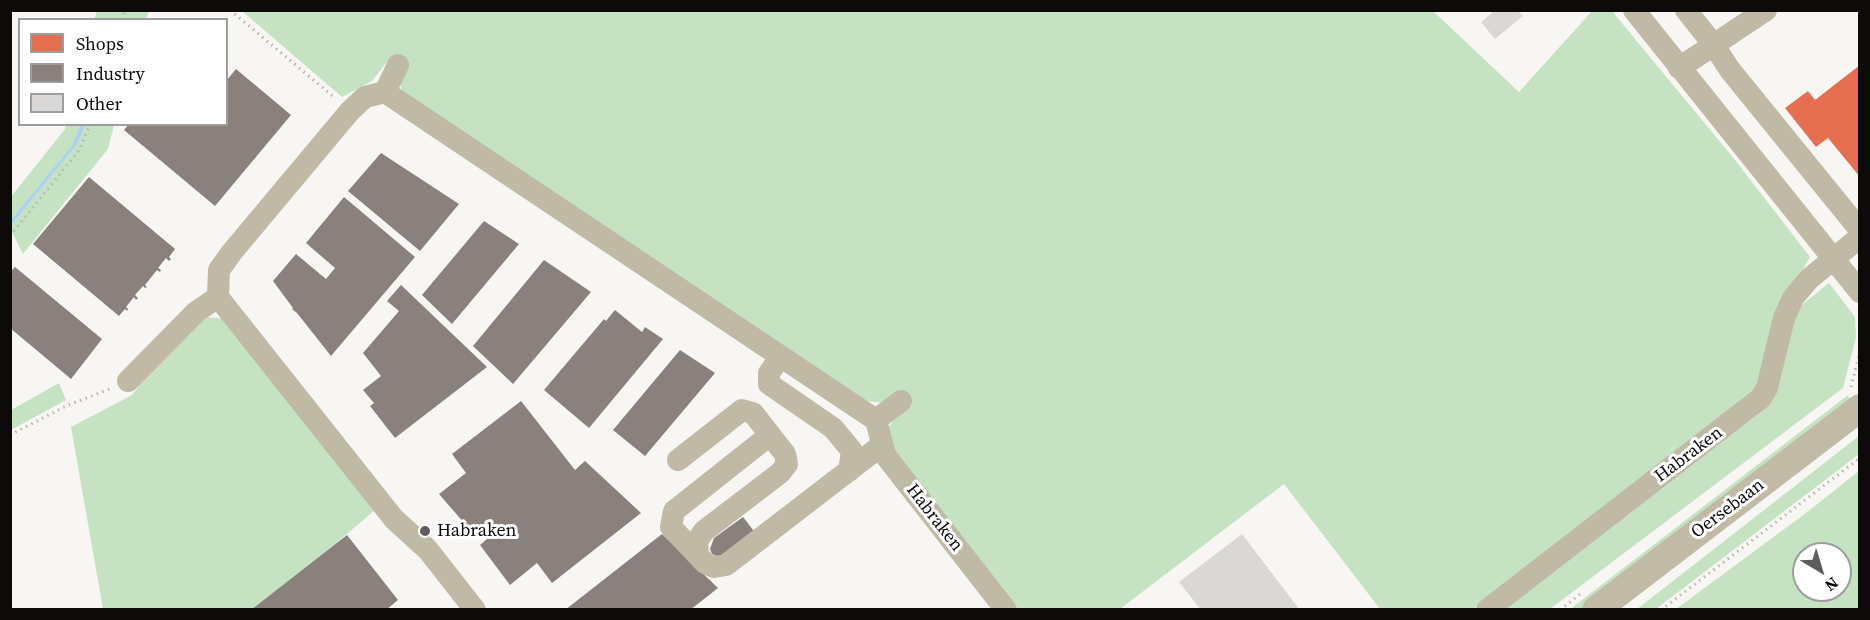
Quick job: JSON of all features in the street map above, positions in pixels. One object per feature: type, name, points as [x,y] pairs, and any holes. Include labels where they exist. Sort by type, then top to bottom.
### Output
[{"type":"main road","name":"Oersebaan","points":[[1596,609],[1859,409]]},
{"type":"main road","name":"Oersebaan","points":[[1627,609],[1860,429]]},
{"type":"street","points":[[1634,10],[1859,292]]},
{"type":"street","points":[[1686,10],[1730,70],[1860,230]]},
{"type":"street","points":[[1679,68],[1766,10]]},
{"type":"street","points":[[385,92],[398,65]]},
{"type":"street","points":[[475,609],[428,550],[393,519],[218,297],[219,270],[232,252],[350,111],[365,97],[385,92],[876,420],[901,401]]},
{"type":"street","name":"Habraken","points":[[1487,609],[1761,398],[1767,388],[1784,318],[1793,298],[1809,279],[1860,237]]},
{"type":"street","points":[[128,381],[196,312],[218,297]]},
{"type":"street","points":[[781,356],[769,373],[770,384],[833,428],[852,451],[849,471]]},
{"type":"street","points":[[678,460],[742,410],[753,413],[785,454],[787,464],[780,473],[704,531],[697,541],[698,554]]},
{"type":"street","name":"Habraken","points":[[876,420],[885,455],[1006,609]]},
{"type":"street","points":[[770,435],[674,511],[670,527],[705,563],[714,567],[726,565],[882,446]]},
{"type":"path","points":[[230,10],[350,111]]},
{"type":"path","points":[[10,236],[80,149],[89,126]]},
{"type":"path","points":[[1859,409],[1851,388],[1860,351]]},
{"type":"path","points":[[10,435],[66,406],[128,381]]},
{"type":"path","points":[[1661,609],[1860,458]]},
{"type":"green space","points":[[97,11],[149,11],[146,18],[95,18]]},
{"type":"green space","points":[[242,11],[1433,11],[1519,92],[1592,11],[1612,11],[1735,160],[1810,257],[1796,282],[1759,385],[1736,409],[1473,609],[1380,609],[1284,484],[1120,609],[1016,609],[889,448],[889,427],[895,418],[912,405],[899,390],[883,403],[867,401],[402,93],[400,82],[405,67],[391,57],[372,81],[342,97]]},
{"type":"green space","points":[[66,126],[114,126],[108,149],[23,254],[11,230],[10,198]]},
{"type":"green space","points":[[1829,283],[1855,317],[1856,338],[1843,388],[1550,609],[1504,610],[1760,413],[1798,308]]},
{"type":"green space","points":[[206,317],[227,319],[374,511],[258,609],[103,609],[71,427],[132,395],[155,365]]},
{"type":"green space","points":[[59,383],[66,400],[11,430],[11,410]]},
{"type":"green space","points":[[1848,395],[1853,407],[1588,609],[1569,610]]},
{"type":"green space","points":[[1859,436],[1859,454],[1656,609],[1637,609]]},
{"type":"green space","points":[[1859,471],[1859,609],[1676,609],[1806,513]]},
{"type":"water","points":[[81,126],[84,126],[76,145],[11,225],[11,220],[72,146]]},
{"type":"building: Shops","points":[[1860,65],[1860,177],[1828,138],[1816,147],[1785,108],[1808,91],[1815,100]]},
{"type":"building: Industry","points":[[236,69],[291,115],[215,206],[124,130],[127,126],[228,126],[228,79]]},
{"type":"building: Industry","points":[[381,153],[459,204],[420,251],[348,191]]},
{"type":"building: Industry","points":[[89,177],[175,249],[169,257],[171,259],[169,261],[166,258],[158,268],[160,272],[157,270],[145,285],[147,287],[143,286],[135,295],[138,298],[136,300],[134,297],[126,307],[127,311],[125,309],[119,316],[33,244]]},
{"type":"building: Industry","points":[[344,197],[415,257],[331,356],[292,309],[273,281],[296,254],[326,279],[335,268],[306,243]]},
{"type":"building: Industry","points":[[484,221],[519,244],[452,324],[422,295]]},
{"type":"building: Industry","points":[[544,260],[591,292],[513,384],[473,346]]},
{"type":"building: Industry","points":[[15,267],[102,339],[71,379],[10,328],[10,272]]},
{"type":"building: Industry","points":[[401,285],[487,367],[395,438],[370,406],[374,403],[363,390],[381,376],[363,353],[399,311],[387,301]]},
{"type":"building: Industry","points":[[615,310],[642,332],[645,327],[663,339],[589,428],[544,390],[604,319],[606,321]]},
{"type":"building: Industry","points":[[680,350],[715,373],[645,456],[613,430]]},
{"type":"building: Industry","points":[[521,401],[575,470],[585,461],[641,513],[552,583],[537,563],[510,585],[480,545],[488,538],[481,529],[472,536],[470,533],[472,532],[439,494],[466,473],[452,454]]},
{"type":"building: Industry","points":[[743,517],[757,535],[722,558],[712,554],[710,549],[714,538]]},
{"type":"building: Industry","points":[[662,534],[718,588],[690,610],[565,610]]},
{"type":"building: Industry","points":[[347,535],[398,600],[386,610],[251,610]]},
{"type":"building: Other","points":[[1495,10],[1517,10],[1523,16],[1495,39],[1481,22]]},
{"type":"building: Other","points":[[1242,534],[1300,610],[1201,610],[1179,582]]},
{"type":"place","name":"Habraken","points":[[425,531]]}]
